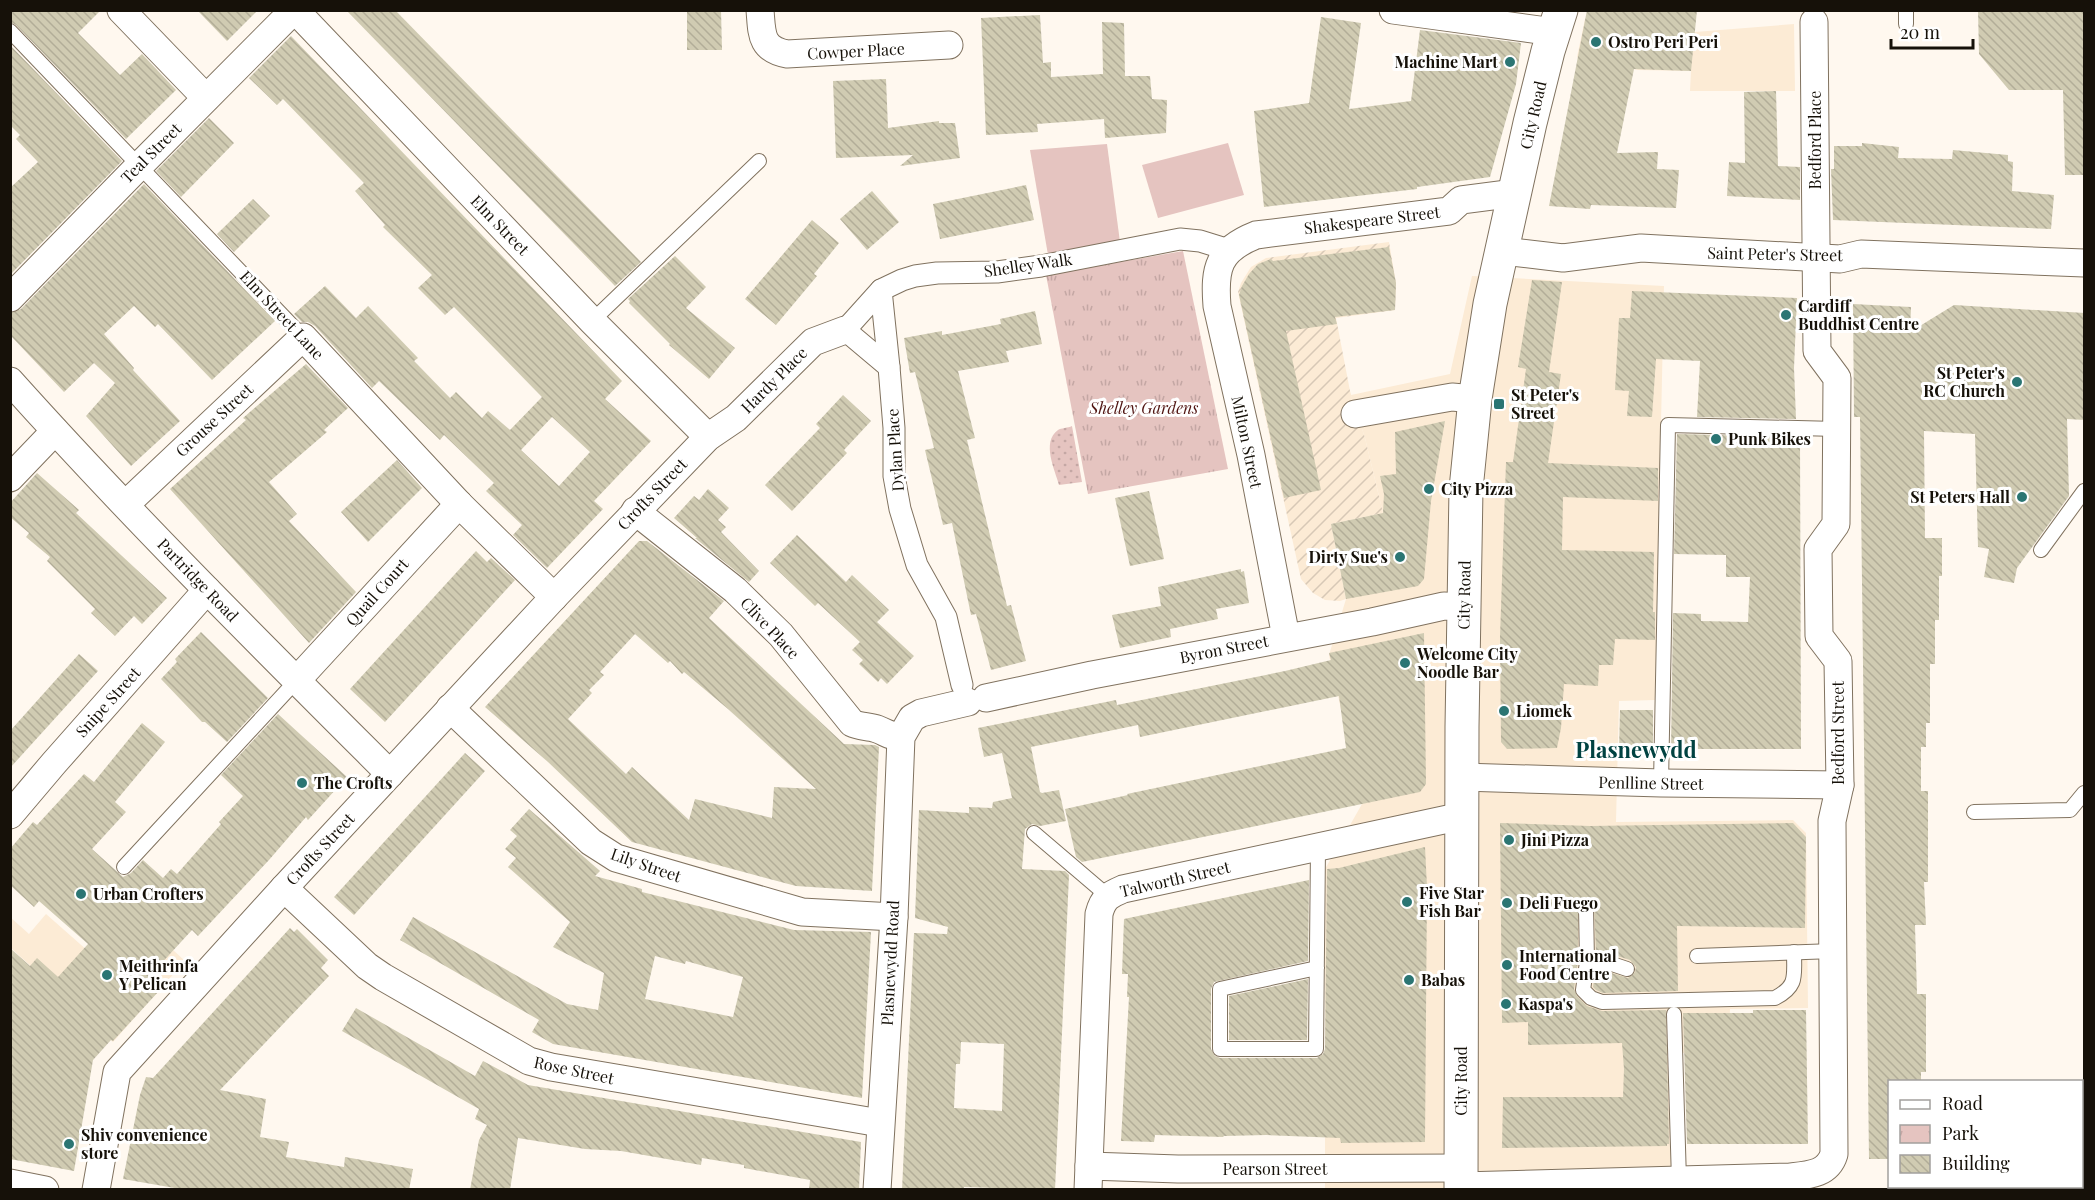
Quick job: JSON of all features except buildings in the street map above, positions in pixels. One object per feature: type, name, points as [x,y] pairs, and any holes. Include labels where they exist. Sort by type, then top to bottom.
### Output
[{"type":"main road","name":"City Road","points":[[1461,1181],[1462,777],[1466,489],[1475,399],[1490,304],[1557,21]]},
{"type":"street","points":[[121,10],[206,98]]},
{"type":"street","name":"Teal Street","points":[[10,298],[295,10]]},
{"type":"street","name":"Elm Street","points":[[295,10],[592,321],[708,437]]},
{"type":"street","name":"Cowper Place","points":[[760,10],[762,33],[766,45],[775,52],[787,54],[949,45]]},
{"type":"street","points":[[1393,10],[1557,21]]},
{"type":"street","name":"Bedford Place","points":[[1815,22],[1815,258]]},
{"type":"street","name":"Shakespeare Street","points":[[1228,250],[1239,241],[1256,235],[1449,211],[1461,200],[1515,193]]},
{"type":"street","name":"Shelley Walk","points":[[845,330],[880,290],[915,276],[937,273],[997,272],[1041,266],[1180,239],[1228,250]]},
{"type":"street","name":"Saint Peter's Street","points":[[1503,251],[1563,258],[1641,248],[1840,260],[1861,254],[2085,263]]},
{"type":"street","name":"Milton Street","points":[[1228,250],[1217,266],[1215,282],[1217,306],[1251,455],[1286,637]]},
{"type":"street","name":"Bedford Street","points":[[1815,258],[1817,351],[1837,378],[1836,524],[1818,549],[1819,636],[1838,661],[1840,784],[1832,821],[1834,1154]]},
{"type":"street","name":"Dylan Place","points":[[880,290],[894,428],[894,476],[900,509],[917,565],[946,617],[972,695]]},
{"type":"street","points":[[845,330],[889,367]]},
{"type":"street","name":"Hardy Place","points":[[708,437],[736,418],[813,342],[845,330]]},
{"type":"street","name":"Elm Street Lane","points":[[303,337],[459,504],[554,597]]},
{"type":"street","name":"Grouse Street","points":[[126,504],[303,337]]},
{"type":"street","name":"Partridge Road","points":[[10,381],[207,590],[390,774]]},
{"type":"street","points":[[1354,414],[1452,397],[1475,399]]},
{"type":"street","points":[[10,478],[55,431]]},
{"type":"street","name":"Crofts Street","points":[[96,1190],[117,1072],[450,708],[635,511],[708,437]]},
{"type":"street","name":"Quail Court","points":[[296,681],[459,504]]},
{"type":"street","name":"Clive Place","points":[[635,511],[714,576],[735,590],[781,634],[852,723],[861,727],[874,727],[887,736],[901,737]]},
{"type":"street","name":"Snipe Street","points":[[10,815],[207,590]]},
{"type":"street","name":"Byron Street","points":[[901,737],[912,718],[972,695],[1363,624],[1444,606],[1464,606]]},
{"type":"street","name":"Lily Street","points":[[450,708],[591,842],[616,858],[802,912],[894,917]]},
{"type":"street","name":"Plasnewydd Road","points":[[877,1190],[894,917],[901,737]]},
{"type":"street","name":"Penlline Street","points":[[1462,777],[1661,783],[1840,784]]},
{"type":"street","name":"Talworth Street","points":[[1089,1178],[1102,903],[1123,889],[1462,816]]},
{"type":"street","name":"Rose Street","points":[[284,888],[375,971],[529,1061],[551,1067],[880,1124]]},
{"type":"street","name":"Pearson Street","points":[[1089,1178],[1178,1169],[1572,1187],[1678,1180],[1803,1176],[1824,1170],[1829,1166],[1834,1154]]},
{"type":"street","points":[[10,1183],[45,1190]]},
{"type":"lane","name":"Elm Street Lane","points":[[10,31],[303,337]]},
{"type":"lane","points":[[592,321],[759,161]]},
{"type":"lane","points":[[1661,783],[1668,425],[1837,429]]},
{"type":"lane","points":[[2042,550],[2085,491]]},
{"type":"lane","points":[[124,867],[296,681]]},
{"type":"lane","points":[[1974,812],[2070,810],[2085,793]]},
{"type":"lane","points":[[1034,833],[1109,897]]},
{"type":"lane","points":[[1317,968],[1220,989],[1220,1049],[1316,1049],[1317,968],[1318,846]]},
{"type":"lane","points":[[1586,907],[1587,962],[1583,990],[1591,998],[1602,1002],[1775,998],[1789,990],[1793,984],[1794,952]]},
{"type":"lane","points":[[1696,956],[1834,951]]},
{"type":"lane","points":[[1587,962],[1606,963],[1627,969]]},
{"type":"lane","points":[[1674,1014],[1678,1180]]},
{"type":"shaded area","points":[[1585,19],[1695,32],[1794,24],[1795,91],[1690,91],[1691,71],[1638,70],[1577,57]]},
{"type":"shaded area","points":[[1389,242],[1396,283],[1395,310],[1336,318],[1350,391],[1365,438],[1383,513],[1331,524],[1346,599],[1325,600],[1313,593],[1301,579],[1238,292],[1251,267],[1266,258]]},
{"type":"shaded area","points":[[1472,276],[1664,286],[1655,700],[1619,701],[1616,822],[1793,820],[1806,833],[1808,1008],[1730,1009],[1728,1052],[1682,1053],[1682,1186],[1538,1190],[1325,1189],[1325,869],[1362,804],[1329,655],[1346,599],[1331,524],[1383,513],[1365,438],[1351,395],[1450,374]]},
{"type":"shaded area","name":"Meithrinfa Y Pelican","points":[[46,914],[97,959],[149,928],[185,961],[113,1042],[11,948],[10,917],[29,934]]},
{"type":"green space","points":[[1228,143],[1244,195],[1158,218],[1142,165]]},
{"type":"green space","points":[[1107,144],[1120,242],[1048,255],[1030,150]]},
{"type":"green space","name":"Shelley Gardens","points":[[1183,251],[1228,469],[1088,494],[1046,275]]},
{"type":"green space","points":[[1072,426],[1082,482],[1059,485],[1051,456],[1050,442],[1058,430]]},
{"type":"place","name":"Ostro Peri Peri","points":[[1596,42]]},
{"type":"place","name":"Machine Mart","points":[[1510,62]]},
{"type":"place","name":"Cardiff Buddhist Centre","points":[[1786,315]]},
{"type":"place","name":"St Peter's RC Church","points":[[2017,382]]},
{"type":"place","name":"St Peter's Street","points":[[1499,404]]},
{"type":"place","name":"Punk Bikes","points":[[1716,439]]},
{"type":"place","name":"City Pizza","points":[[1429,489]]},
{"type":"place","name":"St Peters Hall","points":[[2022,497]]},
{"type":"place","name":"Dirty Sue's","points":[[1400,557]]},
{"type":"place","name":"Welcome City Noodle Bar","points":[[1405,663]]},
{"type":"place","name":"Liomek","points":[[1504,711]]},
{"type":"place","name":"The Crofts","points":[[302,783]]},
{"type":"place","name":"Jini Pizza","points":[[1509,840]]},
{"type":"place","name":"Urban Crofters","points":[[81,894]]},
{"type":"place","name":"Five Star Fish Bar","points":[[1407,902]]},
{"type":"place","name":"Deli Fuego","points":[[1507,903]]},
{"type":"place","name":"International Food Centre","points":[[1507,965]]},
{"type":"place","name":"Meithrinfa Y Pelican","points":[[107,975]]},
{"type":"place","name":"Babas","points":[[1409,980]]},
{"type":"place","name":"Kaspa's","points":[[1506,1004]]},
{"type":"place","name":"Shiv convenience store","points":[[69,1144]]},
{"type":"district","name":"Plasnewydd","points":[[1636,750]]}]
